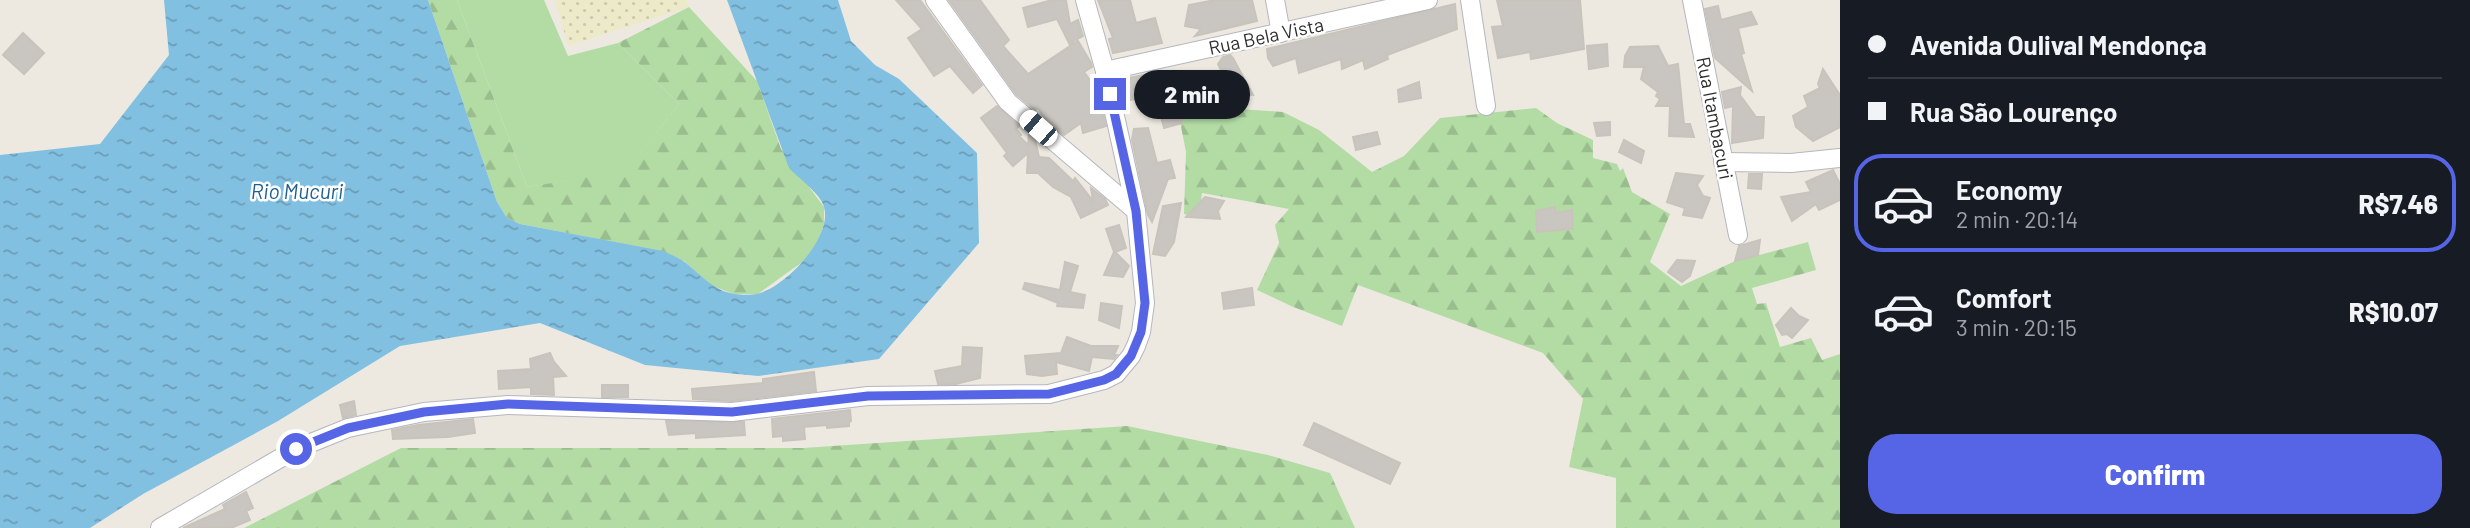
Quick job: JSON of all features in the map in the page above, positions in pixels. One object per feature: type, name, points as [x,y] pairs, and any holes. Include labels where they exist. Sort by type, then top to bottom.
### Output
[{"type":"street","points":[[936,0],[1008,102],[1136,211]]},
{"type":"street","points":[[160,528],[296,449],[348,428],[424,412],[508,404],[732,412],[868,396],[1049,394],[1104,380],[1116,374],[1131,356],[1141,332],[1145,303],[1136,211],[1105,71],[1085,0]]},
{"type":"street","points":[[1275,0],[1281,33]]},
{"type":"street","name":"Rua Bela Vista","points":[[1105,71],[1427,0]]},
{"type":"street","points":[[1470,0],[1486,106]]},
{"type":"street","name":"Rua Itambacuri","points":[[1692,0],[1738,235]]},
{"type":"street","points":[[1723,162],[1791,163],[1839,158]]},
{"type":"green space","points":[[428,0],[457,0],[527,187],[626,171],[679,104],[618,43],[689,7],[757,81],[781,149],[824,207],[824,224],[818,244],[805,260],[758,294],[734,294],[710,285],[684,261],[588,237],[520,224],[507,218],[497,202]]},
{"type":"green space","points":[[457,0],[544,0],[568,56],[618,43],[679,104],[626,172],[527,187]]},
{"type":"green space","points":[[1174,91],[1197,106],[1283,112],[1319,130],[1372,172],[1404,156],[1440,118],[1536,108],[1557,123],[1593,140],[1593,158],[1617,164],[1620,171],[1623,168],[1632,192],[1670,214],[1650,262],[1681,286],[1733,262],[1808,242],[1816,270],[1752,288],[1757,304],[1766,303],[1780,347],[1811,338],[1822,360],[1840,354],[1840,528],[1616,528],[1616,478],[1569,467],[1583,399],[1543,353],[1358,285],[1342,326],[1257,290],[1279,243],[1275,225],[1289,209],[1202,193],[1199,218],[1184,214],[1186,152]],"holes":[[[1555,207],[1556,213],[1572,211],[1573,229],[1537,231],[1536,211]]]},
{"type":"green space","points":[[1127,426],[1268,455],[1330,473],[1355,528],[244,528],[401,448],[803,448]]},
{"type":"sand","points":[[555,0],[686,0],[689,7],[568,46]]},
{"type":"water","name":"Rio Mucuri","points":[[164,0],[428,0],[497,202],[507,218],[520,224],[663,251],[684,261],[721,290],[746,295],[768,290],[792,272],[814,247],[825,219],[824,207],[819,197],[789,168],[727,0],[838,0],[851,41],[875,65],[899,79],[977,153],[979,243],[879,359],[758,376],[645,365],[540,323],[400,346],[278,421],[143,494],[90,528],[0,528],[0,155],[100,144],[169,55]]},
{"type":"building","points":[[896,0],[920,0],[982,85],[973,93],[950,66],[934,76],[908,38],[922,29]]},
{"type":"building","points":[[949,0],[980,0],[1009,40],[1003,46],[1028,74],[1078,41],[1091,63],[1092,67],[1084,72],[1098,91],[1106,126],[1083,133],[1081,123],[1064,135],[1046,120],[1038,108],[1035,110],[1016,94]]},
{"type":"building","points":[[1052,0],[1066,0],[1070,24],[1078,20],[1083,36],[1073,41],[1070,45],[1057,19],[1028,27],[1023,8]]},
{"type":"building","points":[[1098,0],[1130,0],[1136,23],[1155,18],[1162,43],[1113,53],[1109,39],[1113,38]]},
{"type":"building","points":[[1215,0],[1252,0],[1257,21],[1195,36],[1201,29],[1185,26],[1189,5]]},
{"type":"building","points":[[1497,0],[1580,0],[1584,49],[1531,59],[1530,52],[1498,58],[1492,27],[1503,26]]},
{"type":"building","points":[[1455,4],[1457,29],[1387,55],[1388,59],[1365,69],[1363,60],[1342,69],[1341,59],[1299,73],[1296,58],[1273,66],[1268,58],[1267,49]]},
{"type":"building","points":[[1718,6],[1721,20],[1751,12],[1757,24],[1738,28],[1744,53],[1741,54],[1752,91],[1715,58],[1705,9]]},
{"type":"building","points":[[23,33],[44,53],[24,74],[3,55]]},
{"type":"building","points":[[1607,44],[1608,66],[1589,69],[1587,46]]},
{"type":"building","points":[[1658,46],[1668,66],[1678,64],[1684,124],[1690,124],[1694,137],[1669,136],[1670,106],[1656,106],[1660,99],[1656,96],[1658,92],[1641,79],[1644,67],[1624,67],[1625,56],[1630,47]]},
{"type":"building","points":[[1230,55],[1253,95],[1233,94],[1218,64],[1223,57]]},
{"type":"building","points":[[1823,69],[1840,95],[1840,127],[1813,141],[1796,127],[1793,116],[1808,107],[1804,96],[1820,88],[1818,84]]},
{"type":"building","points":[[1158,72],[1162,94],[1124,101],[1119,80]]},
{"type":"building","points":[[1419,82],[1421,98],[1399,102],[1398,90]]},
{"type":"building","points":[[1741,87],[1740,95],[1756,117],[1764,117],[1763,138],[1732,143],[1733,106],[1725,108],[1722,92]]},
{"type":"building","points":[[1174,91],[1182,123],[1164,128],[1159,108],[1162,94]]},
{"type":"building","points":[[997,106],[1019,126],[1016,129],[1021,135],[1019,136],[1028,145],[1029,134],[1035,140],[1039,157],[1049,158],[1073,181],[1075,178],[1093,201],[1091,188],[1105,199],[1108,205],[1081,218],[1071,197],[1053,187],[1038,173],[1027,173],[1028,153],[1013,166],[1004,156],[1007,153],[981,118]]},
{"type":"building","points":[[1610,122],[1610,135],[1597,136],[1594,123]]},
{"type":"building","points":[[1148,128],[1157,163],[1170,160],[1175,178],[1168,179],[1152,222],[1148,215],[1132,140],[1134,129]]},
{"type":"building","points":[[1377,132],[1380,144],[1356,150],[1353,137]]},
{"type":"building","points":[[1624,140],[1644,151],[1641,163],[1619,152]]},
{"type":"building","points":[[1833,170],[1840,184],[1840,200],[1819,210],[1816,204],[1792,221],[1781,197],[1811,192],[1806,182]]},
{"type":"building","points":[[1676,173],[1703,176],[1697,185],[1703,196],[1710,198],[1702,218],[1683,215],[1685,208],[1667,202]]},
{"type":"building","points":[[1749,174],[1762,174],[1761,189],[1748,188]]},
{"type":"building","points":[[1205,197],[1224,201],[1218,211],[1220,219],[1186,217]]},
{"type":"building","points":[[1181,203],[1174,242],[1165,256],[1153,254],[1163,206]]},
{"type":"building","points":[[1555,207],[1556,213],[1572,210],[1573,229],[1537,232],[1536,211]]},
{"type":"building","points":[[1119,225],[1126,248],[1115,252],[1129,266],[1123,277],[1104,275],[1114,252],[1106,229]]},
{"type":"building","points":[[1760,240],[1758,255],[1735,261],[1739,246]]},
{"type":"building","points":[[1677,260],[1695,261],[1690,276],[1682,282],[1668,272]]},
{"type":"building","points":[[1065,262],[1078,266],[1070,292],[1085,295],[1083,308],[1057,306],[1058,303],[1023,289],[1025,283],[1060,290]]},
{"type":"building","points":[[1252,288],[1254,305],[1224,309],[1222,293]]},
{"type":"building","points":[[1101,303],[1122,306],[1119,328],[1099,320]]},
{"type":"building","points":[[1791,308],[1808,320],[1792,338],[1787,334],[1782,335],[1776,325]]},
{"type":"building","points":[[1067,337],[1091,346],[1118,346],[1114,355],[1117,355],[1114,359],[1092,357],[1089,371],[1056,362],[1057,374],[1027,374],[1025,356],[1061,353]]},
{"type":"building","points":[[963,347],[982,348],[980,378],[956,384],[938,384],[935,371],[962,366]]},
{"type":"building","points":[[550,353],[566,376],[553,377],[554,395],[531,394],[531,387],[499,389],[498,371],[531,369],[530,359]]},
{"type":"building","points":[[814,372],[816,391],[732,401],[693,399],[692,389],[763,383],[763,379]]},
{"type":"building","points":[[602,385],[628,385],[628,397],[602,397]]},
{"type":"building","points":[[354,401],[356,415],[343,418],[340,405]]},
{"type":"building","points":[[850,410],[849,426],[804,427],[805,439],[783,441],[783,436],[773,437],[772,419]]},
{"type":"building","points":[[473,419],[475,433],[393,439],[392,430]]},
{"type":"building","points":[[666,421],[744,422],[745,435],[696,438],[696,433],[669,435]]},
{"type":"building","points":[[1314,423],[1400,463],[1390,484],[1304,445]]},
{"type":"building","points":[[246,492],[253,508],[246,511],[250,520],[231,528],[183,528],[225,509],[223,505]]},
{"type":"route","points":[[296,449],[348,428],[424,412],[508,404],[732,412],[868,396],[1049,394],[1104,380],[1116,374],[1131,356],[1141,332],[1145,303],[1136,211],[1110,94]]}]
